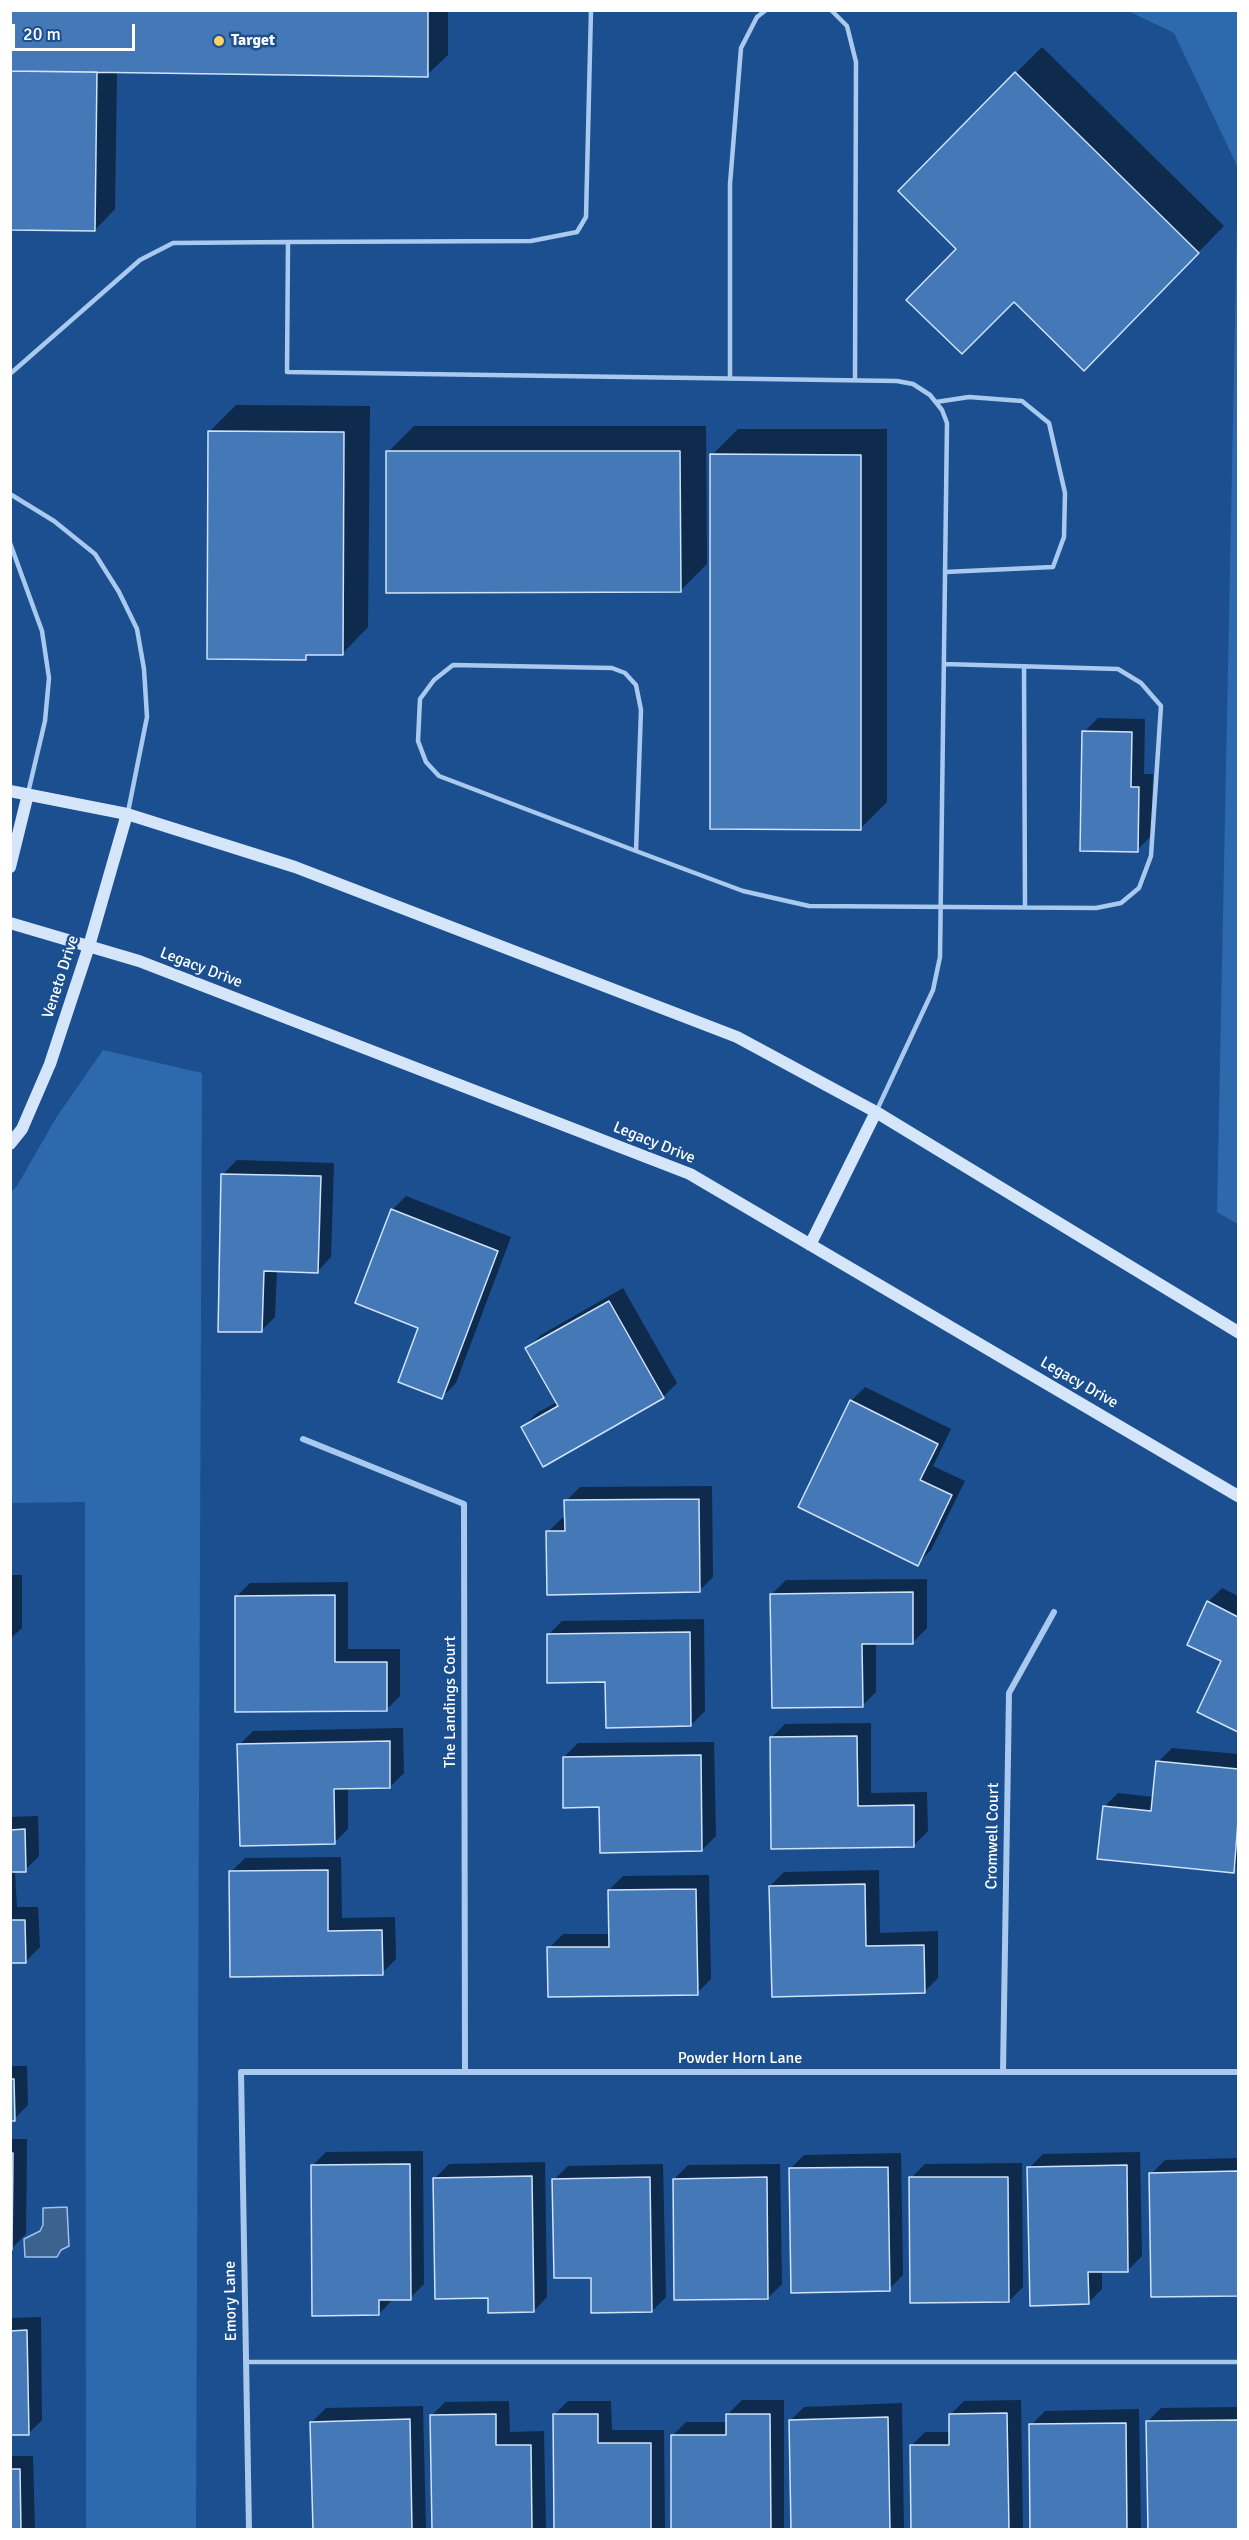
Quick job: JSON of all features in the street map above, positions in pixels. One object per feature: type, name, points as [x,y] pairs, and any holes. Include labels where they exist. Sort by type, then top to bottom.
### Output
[{"type":"main road","points":[[10,791],[127,814],[295,867],[737,1037],[876,1112],[1239,1332]]},
{"type":"main road","points":[[10,867],[28,794]]},
{"type":"main road","name":"Veneto Drive","points":[[10,1144],[22,1129],[50,1064],[89,945],[127,814]]},
{"type":"main road","name":"Legacy Drive","points":[[10,923],[139,961],[690,1174],[1239,1496]]},
{"type":"main road","points":[[810,1245],[876,1112]]},
{"type":"street","name":"The Landings Court","points":[[303,1439],[464,1504],[465,2072]]},
{"type":"street","name":"Cromwell Court","points":[[1003,2072],[1009,1694],[1054,1612]]},
{"type":"street","name":"Powder Horn Lane","points":[[241,2072],[1239,2072]]},
{"type":"street","name":"Emory Lane","points":[[241,2072],[249,2529]]},
{"type":"lane","points":[[10,374],[132,266],[173,243],[531,241],[577,232],[586,218],[591,10]]},
{"type":"lane","points":[[730,379],[730,183],[741,48],[757,17],[766,10]]},
{"type":"lane","points":[[831,10],[847,26],[856,62],[855,380]]},
{"type":"lane","points":[[288,242],[287,372],[897,381],[913,384],[936,402],[942,410],[947,423],[940,957],[933,990],[876,1112]]},
{"type":"lane","points":[[936,402],[969,397],[1022,401],[1048,423],[1065,493],[1064,537],[1053,567],[945,572]]},
{"type":"lane","points":[[10,494],[54,521],[95,554],[119,592],[137,629],[144,669],[147,717],[127,814]]},
{"type":"lane","points":[[10,543],[42,631],[49,678],[45,721],[28,794]]},
{"type":"lane","points":[[636,851],[641,710],[636,685],[624,673],[612,668],[453,665],[434,680],[420,699],[418,741],[426,762],[439,776],[636,851],[742,891],[809,906],[1096,908],[1121,903],[1139,888],[1151,856],[1161,706],[1142,683],[1118,669],[944,664]]},
{"type":"lane","points":[[1024,666],[1025,907]]},
{"type":"lane","points":[[246,2362],[1239,2362]]},
{"type":"shaded area","points":[[1128,11],[1238,11],[1238,168],[1174,33]]},
{"type":"shaded area","points":[[1238,171],[1238,1224],[1217,1212]]},
{"type":"shaded area","points":[[103,1050],[202,1073],[196,2529],[86,2529],[85,1502],[11,1503],[11,1192],[17,1186],[56,1118]]},
{"type":"shaded area","points":[[67,2207],[69,2246],[61,2250],[57,2257],[25,2257],[24,2239],[40,2231],[43,2225],[43,2208]]},
{"type":"building","name":"Target","points":[[10,10],[428,10],[428,77],[10,71]]},
{"type":"building","points":[[10,71],[97,72],[95,231],[10,230]]},
{"type":"building","points":[[1015,72],[1199,253],[1084,371],[1014,302],[962,354],[906,300],[956,249],[898,191]]},
{"type":"building","points":[[208,431],[344,432],[343,655],[306,655],[306,660],[207,659]]},
{"type":"building","points":[[386,451],[680,451],[681,592],[386,593]]},
{"type":"building","points":[[710,454],[861,455],[861,830],[710,829]]},
{"type":"building","points":[[1082,731],[1132,732],[1131,787],[1139,787],[1138,852],[1080,851]]},
{"type":"building","points":[[221,1174],[321,1176],[318,1273],[264,1271],[262,1332],[218,1332]]},
{"type":"building","points":[[391,1209],[498,1251],[442,1399],[398,1382],[418,1328],[355,1303]]},
{"type":"building","points":[[609,1301],[664,1398],[543,1467],[521,1427],[558,1406],[525,1348]]},
{"type":"building","points":[[850,1400],[938,1444],[920,1480],[952,1495],[918,1566],[798,1507]]},
{"type":"building","points":[[699,1499],[700,1592],[547,1595],[546,1531],[565,1531],[564,1500]]},
{"type":"building","points":[[913,1592],[913,1644],[862,1644],[863,1707],[772,1708],[770,1594]]},
{"type":"building","points":[[335,1595],[335,1662],[387,1662],[387,1711],[235,1712],[235,1596]]},
{"type":"building","points":[[1207,1601],[1238,1617],[1238,1732],[1197,1712],[1221,1661],[1187,1645]]},
{"type":"building","points":[[690,1632],[691,1726],[606,1728],[605,1682],[547,1683],[547,1634]]},
{"type":"building","points":[[857,1736],[858,1806],[914,1805],[914,1847],[771,1849],[770,1737]]},
{"type":"building","points":[[390,1741],[390,1788],[334,1789],[335,1844],[240,1846],[237,1744]]},
{"type":"building","points":[[701,1755],[702,1851],[600,1853],[599,1807],[563,1808],[563,1757]]},
{"type":"building","points":[[1156,1761],[1238,1769],[1238,1821],[1234,1873],[1097,1859],[1103,1806],[1151,1811]]},
{"type":"building","points":[[25,1829],[26,1872],[10,1872],[10,1830]]},
{"type":"building","points":[[328,1870],[328,1931],[382,1930],[383,1975],[230,1977],[229,1871]]},
{"type":"building","points":[[865,1884],[866,1946],[924,1945],[925,1993],[772,1997],[769,1886]]},
{"type":"building","points":[[696,1889],[698,1995],[548,1997],[547,1947],[609,1947],[608,1890]]},
{"type":"building","points":[[10,1920],[25,1920],[26,1963],[10,1963]]},
{"type":"building","points":[[10,2079],[14,2079],[15,2121],[10,2121]]},
{"type":"building","points":[[10,2153],[13,2153],[12,2250],[10,2249]]},
{"type":"building","points":[[410,2164],[411,2300],[379,2300],[379,2315],[312,2316],[311,2165]]},
{"type":"building","points":[[1127,2165],[1128,2272],[1088,2272],[1089,2304],[1030,2306],[1027,2167]]},
{"type":"building","points":[[888,2167],[890,2291],[791,2293],[789,2168]]},
{"type":"building","points":[[1238,2171],[1238,2296],[1151,2297],[1149,2173]]},
{"type":"building","points":[[532,2176],[534,2312],[488,2313],[488,2298],[435,2299],[433,2178]]},
{"type":"building","points":[[650,2177],[652,2312],[591,2313],[591,2278],[554,2278],[552,2179]]},
{"type":"building","points":[[767,2177],[768,2299],[674,2300],[673,2179]]},
{"type":"building","points":[[909,2177],[1008,2177],[1009,2302],[910,2303]]},
{"type":"building","points":[[27,2330],[29,2435],[10,2435],[10,2331]]},
{"type":"building","points":[[1007,2413],[1009,2530],[911,2530],[910,2445],[949,2445],[949,2414]]},
{"type":"building","points":[[496,2414],[496,2445],[531,2445],[532,2530],[432,2530],[430,2415]]},
{"type":"building","points":[[553,2414],[598,2414],[598,2443],[651,2443],[651,2530],[554,2530]]},
{"type":"building","points":[[726,2414],[770,2414],[771,2530],[671,2530],[671,2435],[726,2435]]},
{"type":"building","points":[[888,2417],[890,2530],[791,2530],[789,2420]]},
{"type":"building","points":[[410,2419],[412,2530],[313,2530],[310,2422]]},
{"type":"building","points":[[1238,2420],[1238,2530],[1148,2530],[1146,2421]]},
{"type":"building","points":[[1126,2423],[1127,2530],[1030,2530],[1029,2424]]},
{"type":"building","points":[[10,2469],[20,2469],[21,2530],[10,2530]]},
{"type":"place","name":"Target","points":[[219,41]]}]
